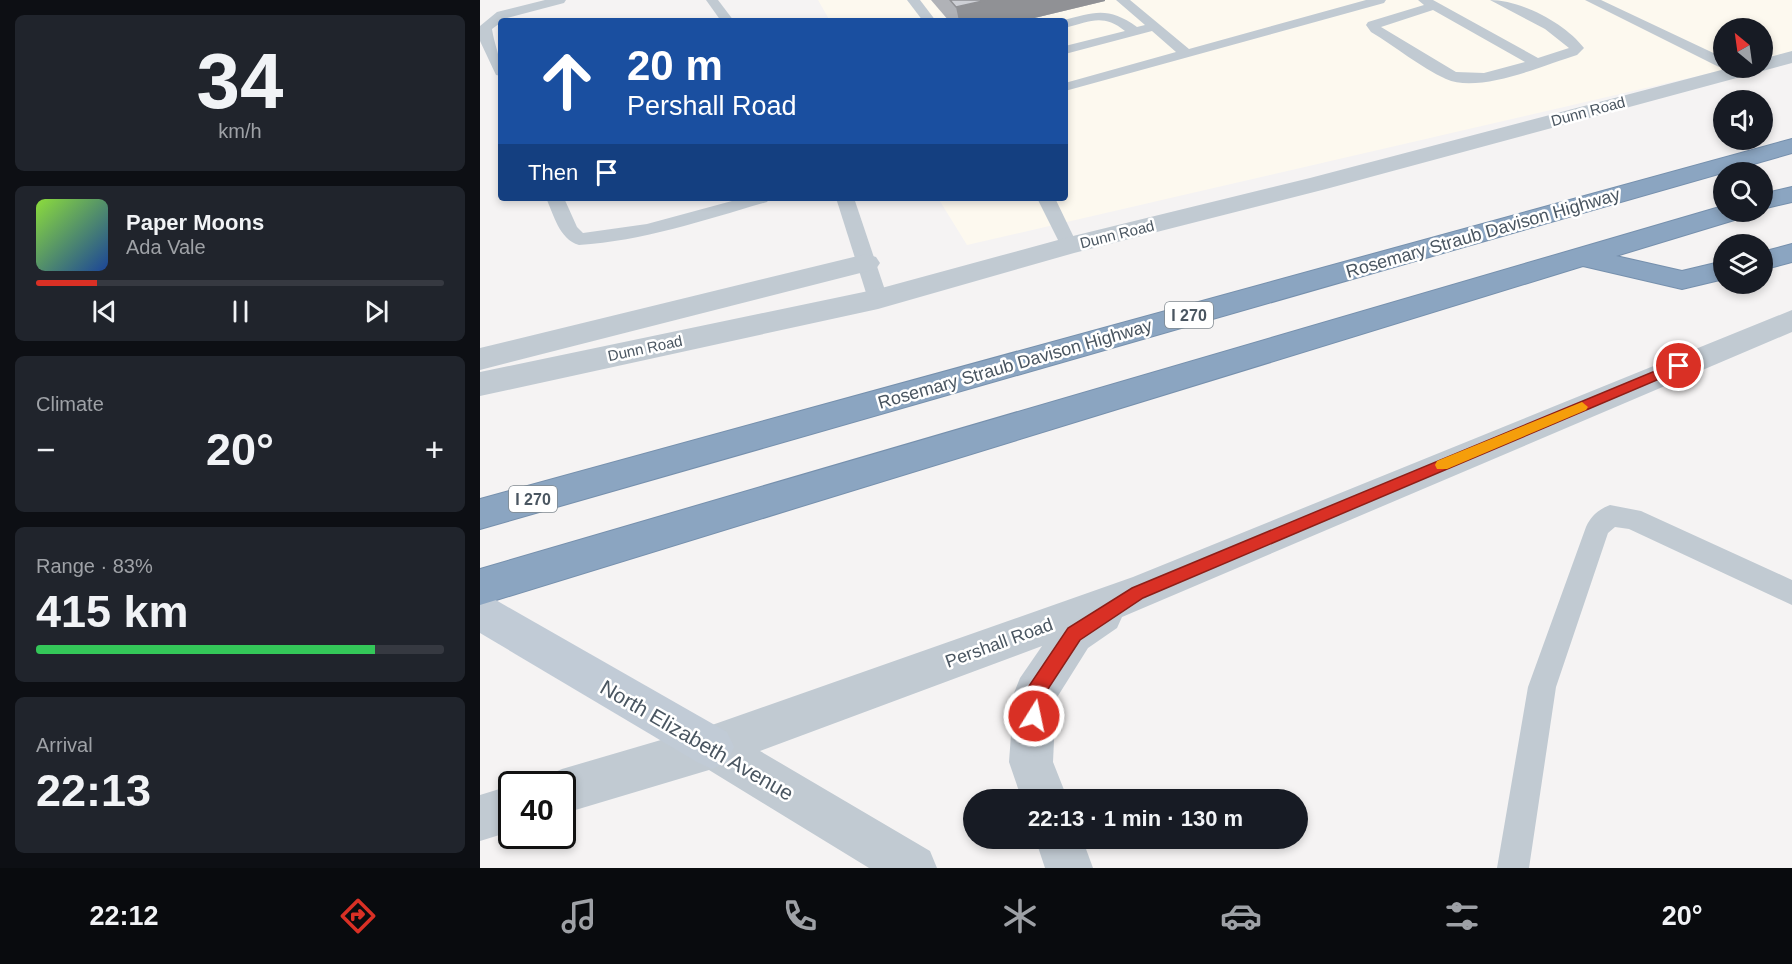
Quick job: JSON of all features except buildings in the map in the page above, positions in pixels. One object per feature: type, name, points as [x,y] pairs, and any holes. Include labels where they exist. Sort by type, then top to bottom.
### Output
[{"type":"highway","name":"Rosemary Straub Davison Highway","points":[[480,514],[1792,146]]},
{"type":"highway","points":[[1773,199],[1792,194]]},
{"type":"highway","points":[[480,587],[1713,218]]},
{"type":"highway","points":[[1773,258],[1792,253]]},
{"type":"highway","points":[[1579,257],[1682,280],[1713,273]]},
{"type":"main road","name":"North Elizabeth Avenue","points":[[480,612],[712,747]]},
{"type":"street","points":[[1773,62],[1792,57]]},
{"type":"street","name":"Dunn Road","points":[[480,384],[878,299],[1069,246],[1317,184],[1713,74]]},
{"type":"street","points":[[480,359],[866,263]]},
{"type":"street","name":"Pershall Road","points":[[576,788],[712,747],[1138,593],[1792,320]]},
{"type":"street","points":[[1041,789],[1032,762],[1035,693],[1074,634],[1138,593]]},
{"type":"street","name":"North Elizabeth Avenue","points":[[712,747],[913,868]]},
{"type":"street","points":[[480,818],[498,812]]},
{"type":"street","points":[[1062,849],[1069,868]]},
{"type":"lane","points":[[498,18],[560,0]]},
{"type":"lane","points":[[712,0],[726,18]]},
{"type":"lane","points":[[913,0],[928,18]]},
{"type":"lane","points":[[1122,0],[1186,53]]},
{"type":"lane","points":[[1329,0],[1344,9],[1378,21]]},
{"type":"lane","points":[[1068,86],[1380,0]]},
{"type":"lane","points":[[1496,0],[1556,31],[1570,40],[1576,48],[1572,52],[1537,63],[1478,78],[1452,76],[1373,25],[1378,21],[1429,3],[1537,63]]},
{"type":"lane","points":[[1591,0],[1713,57]]},
{"type":"lane","points":[[1068,23],[1104,14],[1114,16],[1135,32]]},
{"type":"lane","points":[[498,18],[485,28],[487,41],[498,65]]},
{"type":"lane","points":[[1068,49],[1154,27]]},
{"type":"lane","points":[[556,201],[569,230],[579,239],[601,239],[707,215],[751,201]]},
{"type":"lane","points":[[846,201],[878,299]]},
{"type":"lane","points":[[1047,201],[1069,246]]},
{"type":"lane","points":[[1513,868],[1542,687],[1598,527],[1610,516],[1632,519],[1792,593]]},
{"type":"shaded area","points":[[818,0],[1792,0],[1792,53],[1773,58],[1773,18],[1713,18],[1713,72],[967,245],[940,201],[1068,201],[1068,18],[828,18]]},
{"type":"slow traffic","points":[[1442,465],[1582,407]]},
{"type":"route","points":[[1034,716],[1035,693],[1074,634],[1138,593],[1679,366]]}]
